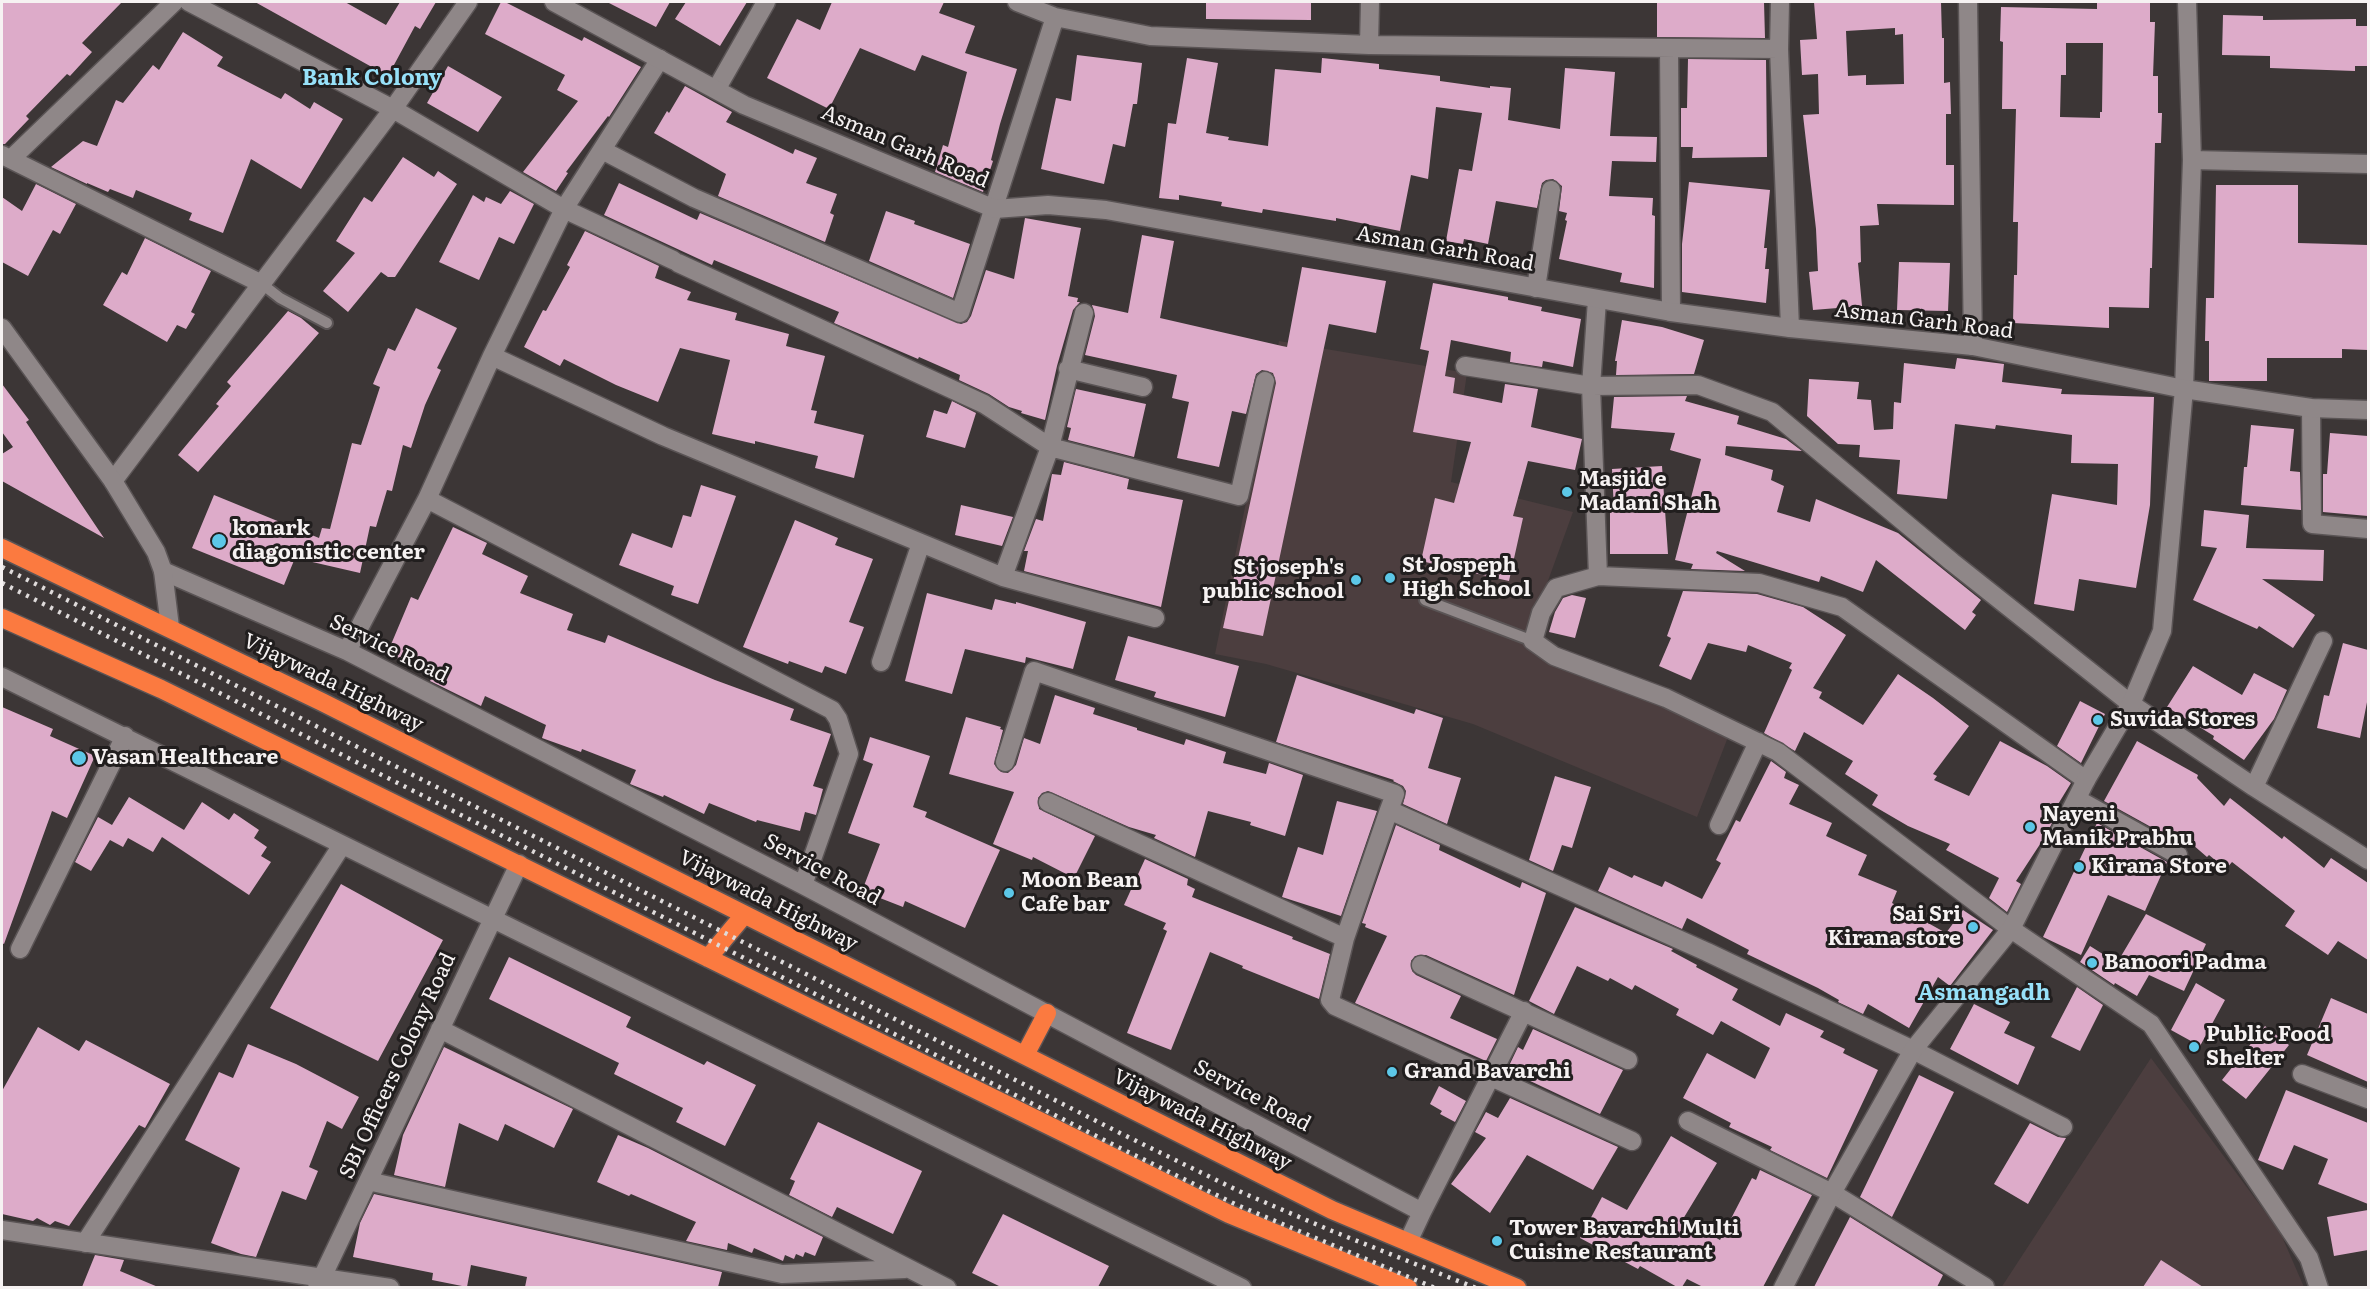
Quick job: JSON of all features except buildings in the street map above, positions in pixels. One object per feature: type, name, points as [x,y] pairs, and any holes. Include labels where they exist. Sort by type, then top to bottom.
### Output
[{"type":"highway","name":"Vijaywada Highway","points":[[2,548],[170,627],[1332,1210],[1517,1287]]},
{"type":"highway","points":[[2,618],[161,689],[1229,1214],[1403,1286]]},
{"type":"highway","points":[[708,958],[744,915]]},
{"type":"highway","points":[[1025,1055],[1047,1013]]},
{"type":"street","points":[[174,2],[7,156],[262,284]]},
{"type":"street","points":[[189,2],[393,109],[564,209],[984,404],[1050,447],[1239,496],[1265,381]]},
{"type":"street","points":[[113,481],[393,109],[468,2]]},
{"type":"street","name":"Asman Garh Road","points":[[554,2],[717,88],[744,105],[995,209],[1048,205],[1106,210],[1671,312],[1790,328],[1973,346],[2184,389],[2311,408],[2368,411]]},
{"type":"street","points":[[717,88],[766,2]]},
{"type":"street","points":[[1017,2],[1055,16],[1150,36],[1369,45],[1779,49]]},
{"type":"street","points":[[1369,45],[1370,2]]},
{"type":"street","points":[[1780,2],[1779,49],[1790,328]]},
{"type":"street","points":[[1968,2],[1973,346]]},
{"type":"street","points":[[1783,1287],[1832,1193],[1913,1050],[2011,928],[2086,780],[2131,704],[2162,631],[2184,389],[2192,160],[2187,2]]},
{"type":"street","points":[[602,150],[694,198],[960,312],[995,209],[1055,16]]},
{"type":"street","points":[[1669,49],[1671,312]]},
{"type":"street","points":[[347,651],[427,499],[492,356],[564,209],[660,59]]},
{"type":"street","points":[[2192,160],[2368,164]]},
{"type":"street","points":[[1536,288],[1551,190]]},
{"type":"street","points":[[1597,300],[1592,386],[1598,576]]},
{"type":"street","points":[[1003,577],[1050,447],[1084,313]]},
{"type":"street","points":[[2,328],[113,481],[156,552],[163,571],[170,627]]},
{"type":"street","points":[[492,356],[663,436],[1003,577],[1155,618]]},
{"type":"street","points":[[1465,366],[1592,386],[1698,386],[1772,412],[1952,562],[2131,704],[2368,860]]},
{"type":"street","points":[[1068,369],[1143,387]]},
{"type":"street","points":[[2311,408],[2312,525],[2368,529]]},
{"type":"street","points":[[427,499],[832,710],[838,719],[849,754],[803,885]]},
{"type":"street","points":[[881,662],[921,543]]},
{"type":"street","name":"Service Road","points":[[163,571],[347,651],[803,885],[1422,1212]]},
{"type":"street","points":[[2086,780],[1842,607],[1759,582],[1598,576],[1556,588],[1541,613],[1533,640],[1554,656],[1666,699],[1779,752],[2011,928],[2151,1024],[2309,1258],[2319,1287]]},
{"type":"street","points":[[2254,787],[2323,641]]},
{"type":"street","points":[[1005,762],[1034,671],[1395,794],[1345,938],[1330,1000],[1335,1006],[1632,1141]]},
{"type":"street","points":[[2,677],[1242,1287]]},
{"type":"street","points":[[20,949],[125,736]]},
{"type":"street","points":[[1719,825],[1758,742]]},
{"type":"street","points":[[2077,799],[2178,855]]},
{"type":"street","points":[[1048,802],[1345,938]]},
{"type":"street","points":[[1389,810],[1707,952],[1913,1050],[2062,1127]]},
{"type":"street","points":[[85,1243],[342,845]]},
{"type":"street","name":"SBI Officers Colony Road","points":[[319,1283],[519,864]]},
{"type":"street","points":[[1421,965],[1629,1060]]},
{"type":"street","points":[[1408,1242],[1524,1011]]},
{"type":"street","points":[[440,1029],[947,1287]]},
{"type":"street","points":[[2302,1074],[2368,1099]]},
{"type":"street","points":[[1688,1121],[1832,1193],[1985,1287]]},
{"type":"street","points":[[368,1181],[782,1274],[907,1268]]},
{"type":"street","points":[[2,1230],[319,1283],[390,1287]]},
{"type":"lane","points":[[262,284],[280,298],[327,324]]},
{"type":"lane","points":[[1425,600],[1533,640]]},
{"type":"shaded area","name":"St Jospeph High School","points":[[1279,341],[1467,373],[1451,482],[1573,512],[1525,644],[1728,737],[1697,817],[1473,724],[1266,664],[1215,654]]},
{"type":"shaded area","points":[[2151,1058],[2280,1232],[2304,1287],[2001,1288]]},
{"type":"railway","points":[[2,567],[1122,1134],[1243,1193],[1476,1288]]},
{"type":"railway","points":[[2,583],[1116,1146],[1237,1205],[1435,1288]]},
{"type":"place","name":"Masjid e Madani Shah","points":[[1567,492]]},
{"type":"place","name":"konark diagonistic center","points":[[219,541]]},
{"type":"place","name":"St Jospeph High School","points":[[1390,578]]},
{"type":"place","name":"St joseph's public school","points":[[1356,580]]},
{"type":"place","name":"Suvida Stores","points":[[2098,720]]},
{"type":"place","name":"Vasan Healthcare","points":[[79,758]]},
{"type":"place","name":"Nayeni Manik Prabhu","points":[[2030,827]]},
{"type":"place","name":"Kirana Store","points":[[2079,867]]},
{"type":"place","name":"Moon Bean Cafe bar","points":[[1009,893]]},
{"type":"place","name":"Sai Sri Kirana store","points":[[1973,927]]},
{"type":"place","name":"Banoori Padma","points":[[2092,963]]},
{"type":"place","name":"Public Food Shelter","points":[[2194,1047]]},
{"type":"place","name":"Grand Bavarchi","points":[[1392,1072]]},
{"type":"place","name":"Tower Bavarchi Multi Cuisine Restaurant","points":[[1497,1241]]},
{"type":"district","name":"Bank Colony","points":[[372,79]]},
{"type":"district","name":"Asmangadh","points":[[1984,994]]}]
